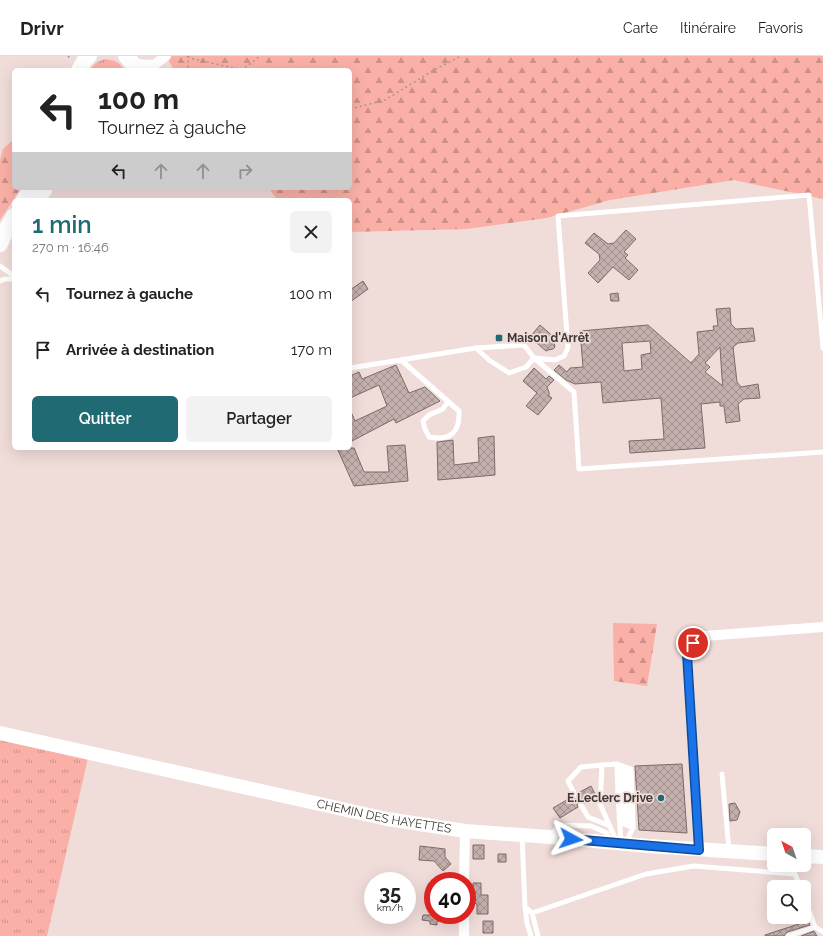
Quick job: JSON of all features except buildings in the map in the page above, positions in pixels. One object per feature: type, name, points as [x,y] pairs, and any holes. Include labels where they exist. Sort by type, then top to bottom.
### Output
[{"type":"main road","points":[[80,68],[88,56]]},
{"type":"main road","points":[[0,244],[9,229]]},
{"type":"main road","points":[[0,254],[9,229]]},
{"type":"street","points":[[130,60],[154,65],[166,56]]},
{"type":"street","points":[[162,68],[171,56]]},
{"type":"street","points":[[699,850],[687,654],[693,643],[704,636],[823,627]]},
{"type":"street","name":"CHEMIN DES HAYETTES","points":[[0,733],[379,817],[465,831],[699,850],[767,854]]},
{"type":"street","points":[[464,872],[465,831]]},
{"type":"street","points":[[811,856],[823,857]]},
{"type":"street","points":[[464,924],[464,936]]},
{"type":"lane","points":[[534,358],[555,360],[564,356],[568,348],[558,216],[809,195],[823,348]]},
{"type":"lane","points":[[0,266],[12,275]]},
{"type":"lane","points":[[0,281],[5,279],[12,280]]},
{"type":"lane","points":[[352,368],[476,348],[524,345],[534,358],[574,392],[579,469],[823,452]]},
{"type":"lane","points":[[476,348],[489,360],[508,373],[526,367],[534,358]]},
{"type":"lane","points":[[401,360],[448,401],[459,411],[460,419],[458,427],[450,436],[439,439],[429,437],[423,421],[429,415],[443,409],[448,401]]},
{"type":"lane","points":[[602,765],[632,814]]},
{"type":"lane","points":[[575,795],[568,781],[581,767],[602,765]]},
{"type":"lane","points":[[602,765],[600,804],[618,843]]},
{"type":"lane","points":[[631,769],[632,814],[618,843],[618,793],[631,769]]},
{"type":"lane","points":[[722,774],[729,852]]},
{"type":"lane","points":[[618,793],[631,783]]},
{"type":"lane","points":[[618,793],[631,783]]},
{"type":"lane","points":[[618,793],[631,783]]},
{"type":"lane","points":[[618,793],[632,814]]},
{"type":"lane","points":[[618,793],[632,814]]},
{"type":"lane","points":[[618,793],[632,814]]},
{"type":"lane","points":[[581,805],[588,817],[610,826]]},
{"type":"lane","points":[[522,835],[525,907],[527,923],[531,936]]},
{"type":"lane","points":[[532,913],[646,874],[694,866],[795,874],[797,880]]},
{"type":"lane","points":[[525,907],[532,913],[538,936]]},
{"type":"lane","points":[[811,916],[815,927],[823,932]]},
{"type":"lane","points":[[788,936],[815,927]]},
{"type":"path","points":[[187,56],[233,68]]},
{"type":"path","points":[[187,56],[188,68]]},
{"type":"path","points":[[245,68],[260,56]]},
{"type":"path","points":[[352,108],[385,100],[434,70],[461,56]]},
{"type":"green space","points":[[166,56],[823,56],[823,199],[734,180],[610,200],[547,218],[466,229],[352,232],[352,198],[276,198],[270,190],[352,190],[352,68],[173,68]]},
{"type":"green space","points":[[105,59],[111,60],[121,65],[123,68],[91,68]]},
{"type":"green space","points":[[12,141],[12,190],[20,190],[14,198],[12,198],[12,202],[0,220],[0,160],[3,149]]},
{"type":"green space","points":[[613,623],[657,624],[647,686],[614,681]]},
{"type":"green space","points":[[0,738],[88,758],[47,936],[0,936]]},
{"type":"place","name":"Maison d'Arrêt","points":[[499,338]]},
{"type":"place","name":"E.Leclerc Drive","points":[[661,798]]},
{"type":"route","points":[[571,839],[699,850],[687,654],[693,643]]}]
